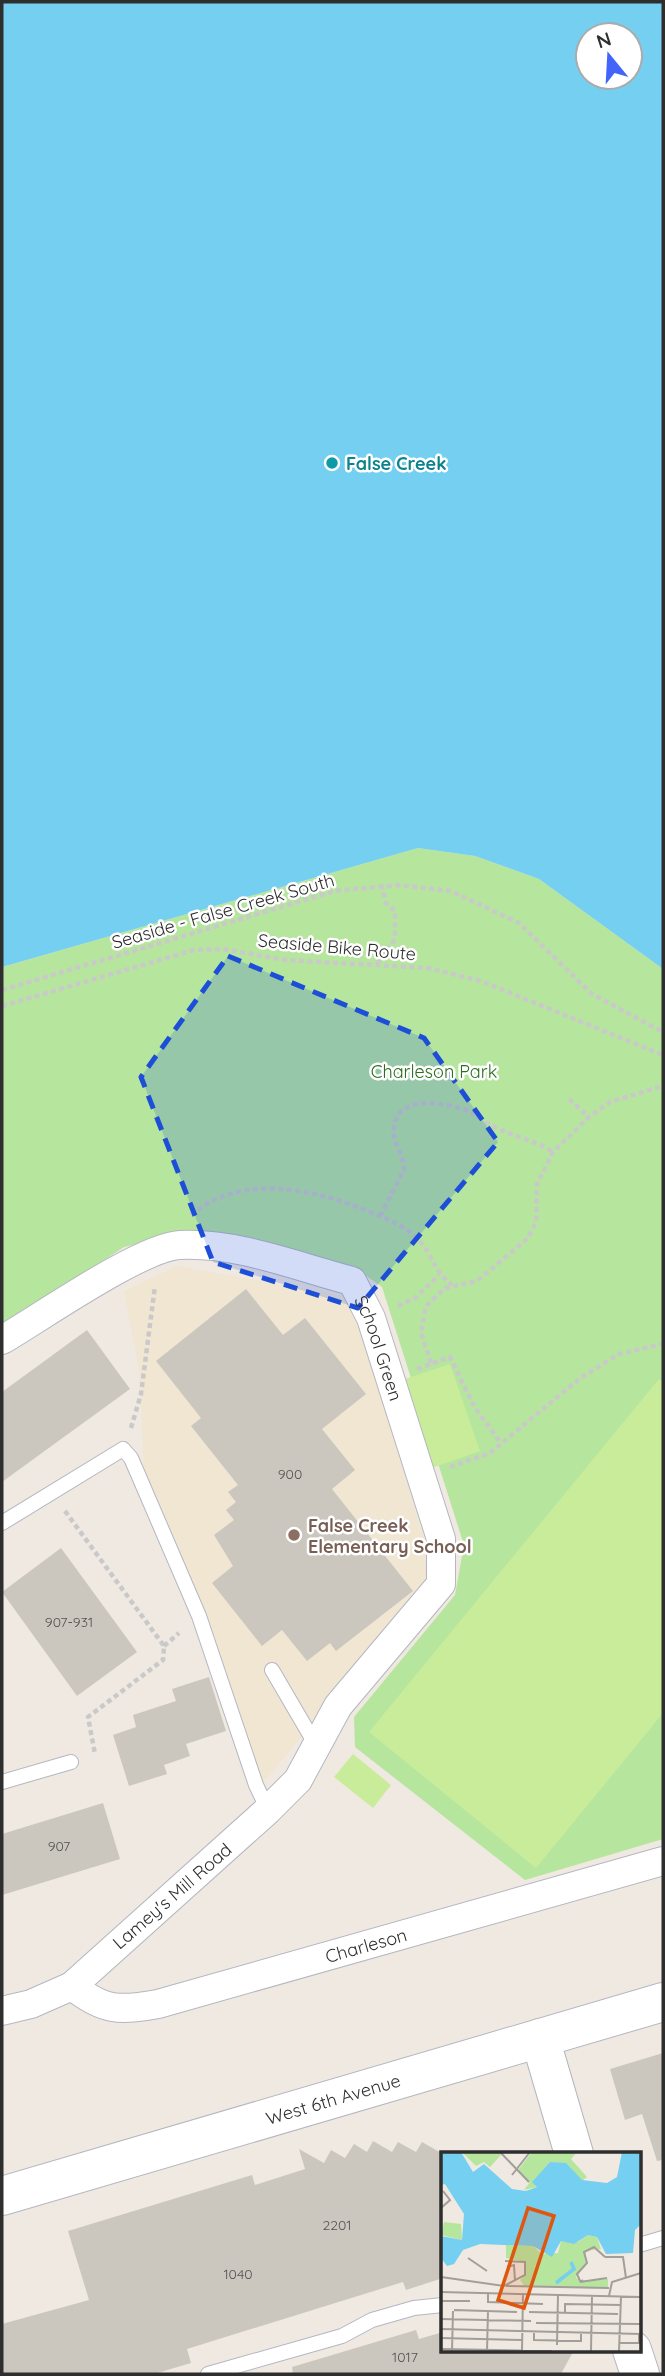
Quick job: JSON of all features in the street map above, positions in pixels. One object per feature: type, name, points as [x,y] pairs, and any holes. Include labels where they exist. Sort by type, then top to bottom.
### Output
[{"type":"main road","name":"West 6th Avenue","points":[[2,2196],[663,2001]]},
{"type":"main road","points":[[540,2038],[573,2152]]},
{"type":"main road","points":[[633,2352],[640,2374]]},
{"type":"street","name":"School Green","points":[[2,1340],[145,1255],[179,1245],[230,1249],[352,1281],[371,1318],[441,1539],[441,1584],[338,1706],[318,1748]]},
{"type":"street","name":"Lamey's Mill Road","points":[[2,2011],[31,2004],[72,1986],[268,1810],[298,1780],[318,1748]]},
{"type":"street","name":"Charleson","points":[[72,1986],[105,2007],[130,2009],[158,2004],[663,1861]]},
{"type":"lane","points":[[2,1523],[123,1449],[131,1458],[199,1616],[256,1784],[268,1810]]},
{"type":"lane","points":[[272,1670],[318,1748]]},
{"type":"lane","points":[[2,1782],[71,1762]]},
{"type":"lane","points":[[640,2245],[663,2238]]},
{"type":"lane","points":[[208,2374],[342,2336],[372,2320],[414,2308],[441,2305]]},
{"type":"path","points":[[377,964],[395,939],[395,911],[386,903],[382,886]]},
{"type":"path","name":"Seaside - False Creek South","points":[[2,990],[335,891],[382,886],[451,891],[519,923],[592,994],[663,1032]]},
{"type":"path","name":"Seaside Bike Route","points":[[2,1006],[194,950],[223,949],[285,960],[428,968],[481,981],[663,1055]]},
{"type":"path","points":[[431,1363],[421,1333],[422,1314],[434,1297],[452,1285],[477,1281],[528,1238],[536,1222],[537,1184],[553,1153],[589,1117],[610,1102],[663,1086]]},
{"type":"path","points":[[569,1099],[589,1117]]},
{"type":"path","points":[[380,1216],[404,1170],[392,1131],[400,1113],[412,1105],[441,1105],[472,1113],[489,1124],[536,1141],[553,1153]]},
{"type":"path","points":[[132,1425],[141,1394],[161,1250],[180,1224],[204,1203],[234,1193],[295,1188],[334,1197],[398,1224],[417,1238],[428,1252],[439,1275],[452,1285]]},
{"type":"path","points":[[421,1292],[439,1275]]},
{"type":"path","points":[[422,1477],[490,1453],[569,1386],[619,1354],[663,1344]]},
{"type":"path","points":[[390,1378],[450,1357],[475,1408],[501,1443]]},
{"type":"path","points":[[52,1492],[164,1646],[163,1660],[88,1717],[95,1754],[71,1762]]},
{"type":"highlighted area","points":[[228,956],[424,1038],[498,1142],[358,1308],[213,1262],[141,1077]]},
{"type":"shaded area","name":"False Creek Elementary School","points":[[177,1266],[351,1297],[436,1579],[258,1788],[145,1491],[139,1370],[124,1291]]},
{"type":"green space","name":"Charleson Park","points":[[418,848],[475,856],[539,879],[663,969],[663,1839],[525,1880],[355,1747],[354,1717],[455,1595],[464,1545],[382,1287],[365,1275],[158,1239],[124,1247],[2,1328],[2,967]]},
{"type":"green space","points":[[450,1364],[480,1451],[432,1468],[402,1380]]},
{"type":"green space","points":[[659,1379],[663,1382],[663,1713],[536,1868],[369,1732]]},
{"type":"green space","points":[[353,1754],[391,1785],[373,1808],[334,1777]]},
{"type":"water","name":"False Creek","points":[[2,2],[663,2],[663,969],[539,879],[475,856],[418,848],[2,967]]},
{"type":"building","points":[[246,1289],[283,1335],[305,1318],[366,1394],[322,1429],[355,1470],[332,1489],[413,1591],[336,1651],[330,1643],[307,1661],[282,1630],[262,1646],[212,1583],[233,1566],[214,1535],[234,1520],[226,1510],[236,1502],[228,1492],[238,1485],[191,1426],[201,1418],[156,1361]]},
{"type":"building","points":[[87,1330],[130,1389],[2,1482],[2,1392]]},
{"type":"building","points":[[61,1548],[137,1652],[77,1696],[2,1592]]},
{"type":"building","points":[[209,1677],[226,1731],[186,1744],[190,1756],[164,1765],[167,1774],[129,1786],[113,1735],[136,1727],[133,1715],[176,1701],[172,1689]]},
{"type":"building","points":[[103,1803],[120,1859],[2,1895],[2,1834]]},
{"type":"building","points":[[663,2053],[663,2160],[657,2161],[642,2114],[625,2120],[610,2069]]},
{"type":"building","points":[[373,2141],[392,2152],[398,2142],[416,2152],[422,2142],[441,2153],[441,2279],[406,2290],[403,2282],[187,2349],[191,2363],[154,2374],[2,2374],[2,2324],[89,2300],[68,2231],[252,2175],[255,2185],[305,2169],[299,2149],[324,2163],[331,2150],[345,2158],[354,2144],[367,2152]]},
{"type":"building","points":[[416,2330],[419,2339],[441,2333],[441,2352],[573,2352],[561,2374],[293,2374],[292,2367]]},
{"type":"place","name":"False Creek","points":[[332,463]]},
{"type":"place","name":"False Creek Elementary School","points":[[294,1535]]}]
